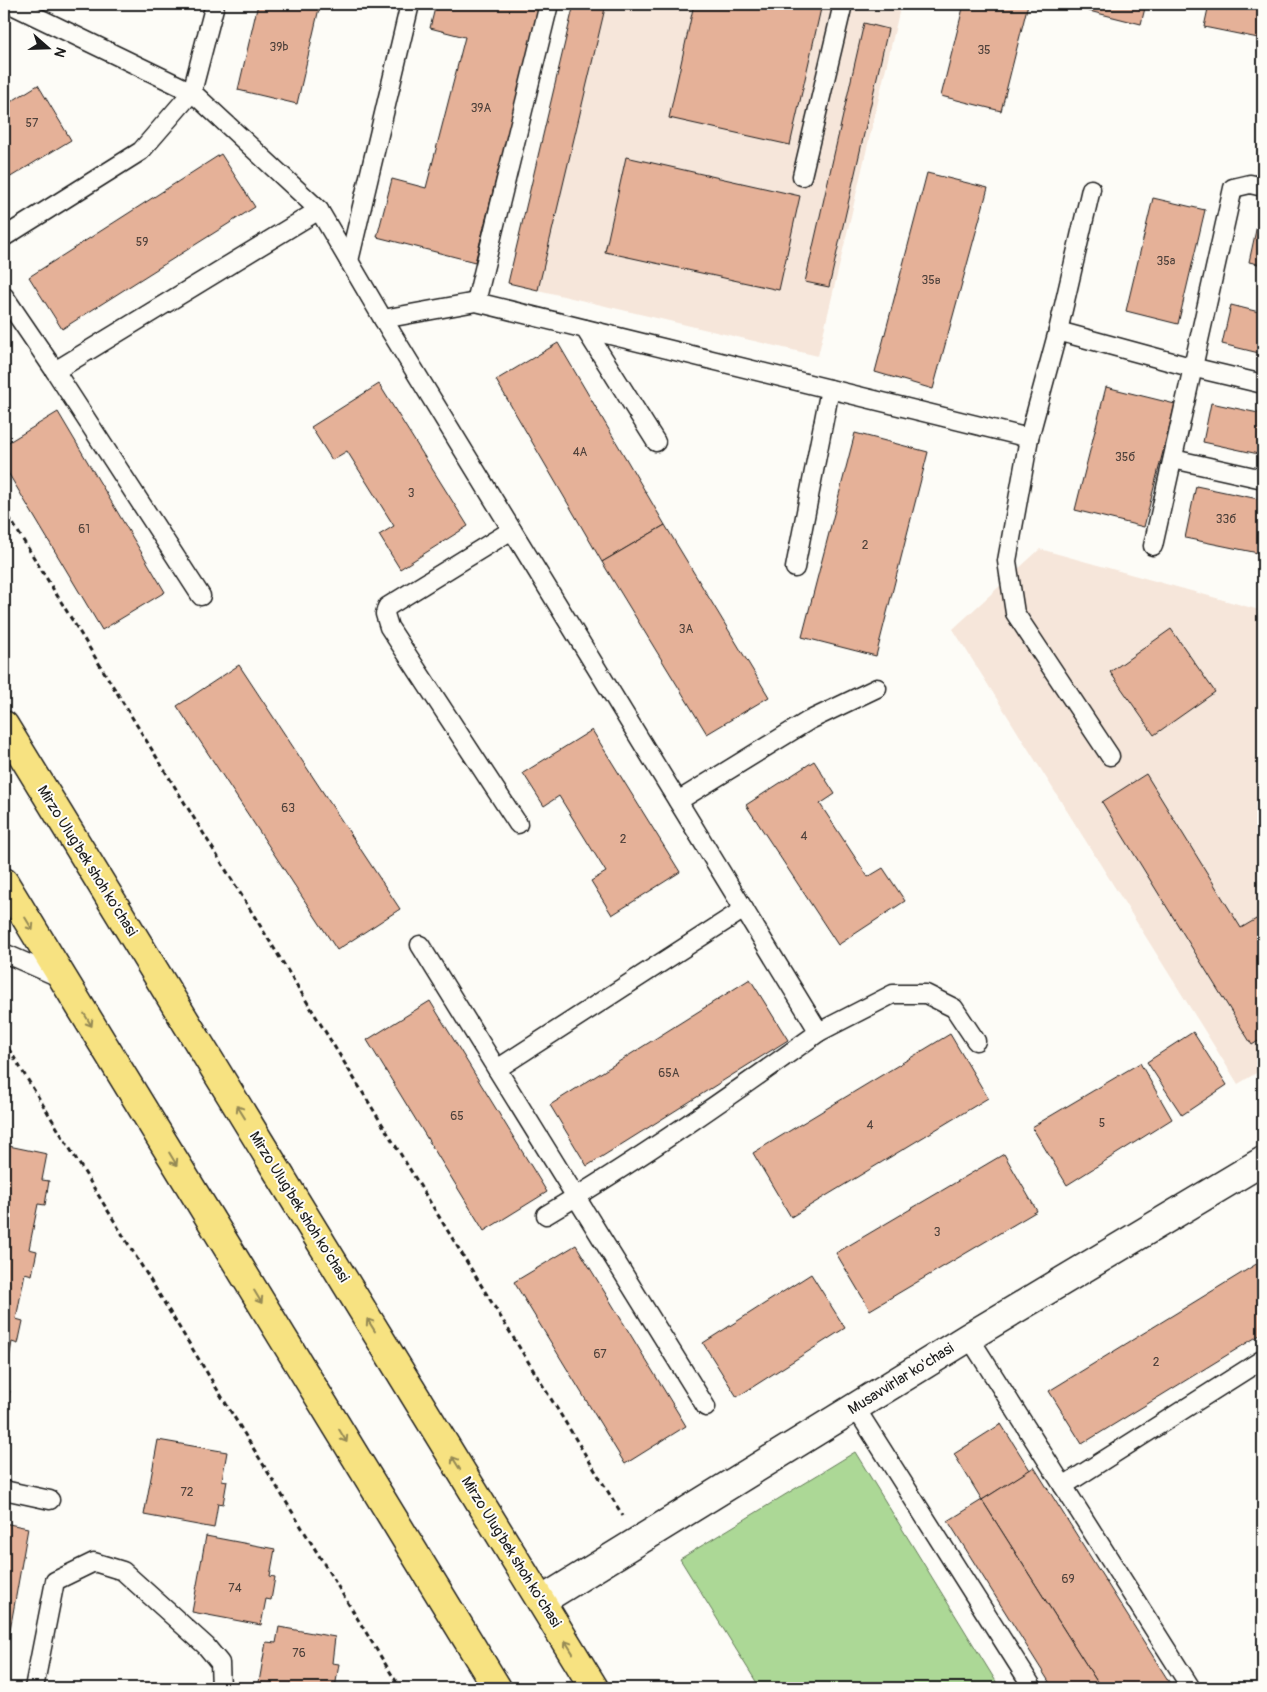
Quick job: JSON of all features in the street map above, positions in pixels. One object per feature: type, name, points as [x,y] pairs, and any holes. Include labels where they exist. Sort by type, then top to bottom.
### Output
[{"type":"main road","name":"Mirzo Ulug'bek shoh ko'chasi","points":[[4,725],[594,1688]]},
{"type":"main road","points":[[4,882],[497,1688]]},
{"type":"street","name":"Musavvirlar ko'chasi","points":[[541,1601],[969,1337],[1263,1161]]},
{"type":"lane","points":[[10,4],[192,92],[319,210],[382,319],[819,1032]]},
{"type":"lane","points":[[4,237],[141,151],[192,92],[215,4]]},
{"type":"lane","points":[[349,261],[410,4]]},
{"type":"lane","points":[[476,302],[549,4]]},
{"type":"lane","points":[[802,176],[843,4]]},
{"type":"lane","points":[[1153,546],[1233,188],[1250,184],[1263,187]]},
{"type":"lane","points":[[1092,189],[1058,331],[1029,438],[1007,561],[1015,613],[1110,756]]},
{"type":"lane","points":[[55,371],[319,210]]},
{"type":"lane","points":[[4,296],[201,596]]},
{"type":"lane","points":[[382,319],[476,302],[1029,438]]},
{"type":"lane","points":[[585,329],[656,442]]},
{"type":"lane","points":[[1058,331],[1263,384]]},
{"type":"lane","points":[[795,568],[830,389]]},
{"type":"lane","points":[[1173,459],[1263,479]]},
{"type":"lane","points":[[512,530],[387,607],[385,614],[389,627],[518,824]]},
{"type":"lane","points":[[678,801],[808,721],[877,688]]},
{"type":"lane","points":[[497,1070],[744,909]]},
{"type":"lane","points":[[420,945],[706,1407]]},
{"type":"lane","points":[[4,953],[63,978]]},
{"type":"lane","points":[[546,1215],[607,1179],[819,1032],[893,994],[926,994],[954,1008],[976,1041]]},
{"type":"lane","points":[[969,1337],[1192,1688]]},
{"type":"lane","points":[[1063,1486],[1263,1359]]},
{"type":"lane","points":[[856,1407],[1033,1688]]},
{"type":"lane","points":[[4,1490],[50,1500]]},
{"type":"lane","points":[[34,1688],[55,1581],[94,1562],[123,1571],[206,1646],[220,1663],[221,1688]]},
{"type":"path","points":[[4,509],[624,1517]]},
{"type":"path","points":[[4,1041],[400,1688]]},
{"type":"shaded area","points":[[574,4],[901,4],[818,356],[508,283]]},
{"type":"shaded area","points":[[1040,549],[1263,611],[1263,1069],[1238,1084],[953,629]]},
{"type":"green space","points":[[855,1452],[1000,1688],[760,1688],[680,1559]]},
{"type":"building","points":[[258,4],[320,4],[297,104],[238,90]]},
{"type":"building","points":[[436,4],[541,4],[475,262],[377,237],[392,179],[426,188],[465,37],[430,28]]},
{"type":"building","points":[[574,4],[606,4],[538,290],[508,283]]},
{"type":"building","points":[[694,4],[822,4],[790,145],[669,118]]},
{"type":"building","points":[[964,4],[1028,4],[1001,111],[941,96]]},
{"type":"building","points":[[1061,4],[1146,4],[1141,24]]},
{"type":"building","points":[[1209,4],[1263,4],[1263,39],[1204,27]]},
{"type":"building","points":[[864,23],[888,29],[829,287],[805,282]]},
{"type":"building","points":[[38,85],[71,140],[4,181],[4,106]]},
{"type":"building","points":[[221,154],[255,207],[62,329],[29,277]]},
{"type":"building","points":[[626,157],[800,196],[779,290],[605,252]]},
{"type":"building","points":[[927,173],[988,188],[933,389],[875,372]]},
{"type":"building","points":[[1153,198],[1205,210],[1178,324],[1126,311]]},
{"type":"building","points":[[1261,207],[1263,208],[1263,265],[1249,262]]},
{"type":"building","points":[[1231,305],[1263,313],[1263,354],[1222,344]]},
{"type":"building","points":[[558,343],[665,525],[602,562],[496,380]]},
{"type":"building","points":[[379,384],[468,526],[400,569],[379,535],[394,526],[347,451],[332,460],[311,427]]},
{"type":"building","points":[[1106,387],[1175,404],[1144,527],[1075,510]]},
{"type":"building","points":[[1211,403],[1263,414],[1263,455],[1203,442]]},
{"type":"building","points":[[58,412],[165,592],[102,630],[4,466],[4,445]]},
{"type":"building","points":[[855,433],[928,452],[876,656],[802,637]]},
{"type":"building","points":[[1196,486],[1263,500],[1263,554],[1185,538]]},
{"type":"building","points":[[665,525],[769,697],[707,734],[602,562]]},
{"type":"building","points":[[1171,629],[1215,692],[1154,735],[1110,672]]},
{"type":"building","points":[[239,665],[400,909],[337,950],[177,706]]},
{"type":"building","points":[[592,730],[680,872],[612,915],[591,881],[606,872],[559,796],[544,806],[523,773]]},
{"type":"building","points":[[814,761],[835,794],[820,804],[868,877],[883,868],[905,901],[838,945],[746,805]]},
{"type":"building","points":[[1146,774],[1241,928],[1263,915],[1263,952],[1261,954],[1263,958],[1263,1038],[1252,1045],[1102,802]]},
{"type":"building","points":[[750,979],[788,1040],[587,1166],[550,1105]]},
{"type":"building","points":[[430,1001],[547,1192],[484,1231],[367,1040]]},
{"type":"building","points":[[1193,1032],[1227,1085],[1182,1115],[1147,1062]]},
{"type":"building","points":[[950,1034],[988,1098],[791,1217],[753,1153]]},
{"type":"building","points":[[1140,1063],[1172,1119],[1067,1185],[1032,1127]]},
{"type":"building","points":[[4,1145],[47,1154],[42,1180],[49,1181],[45,1205],[38,1204],[29,1249],[37,1251],[32,1275],[25,1273],[16,1319],[23,1321],[18,1344],[12,1342],[4,1386]]},
{"type":"building","points":[[1004,1154],[1037,1211],[870,1310],[836,1253]]},
{"type":"building","points":[[576,1245],[686,1426],[625,1464],[514,1282]]},
{"type":"building","points":[[1263,1260],[1263,1333],[1082,1444],[1049,1391]]},
{"type":"building","points":[[811,1274],[845,1328],[737,1397],[703,1343]]},
{"type":"building","points":[[4,1390],[10,1391],[5,1415],[4,1414]]},
{"type":"building","points":[[1001,1424],[1030,1470],[982,1500],[954,1454]]},
{"type":"building","points":[[158,1440],[227,1452],[222,1480],[227,1481],[223,1504],[218,1503],[214,1528],[144,1515]]},
{"type":"building","points":[[1034,1467],[1173,1688],[1101,1688],[982,1500]]},
{"type":"building","points":[[982,1500],[1101,1688],[1053,1688],[948,1521]]},
{"type":"building","points":[[4,1523],[28,1528],[4,1664]]},
{"type":"building","points":[[206,1536],[275,1549],[270,1576],[275,1577],[271,1600],[266,1599],[261,1625],[192,1612]]},
{"type":"building","points":[[279,1627],[335,1637],[332,1663],[339,1664],[335,1688],[258,1688],[266,1642],[276,1643]]}]
